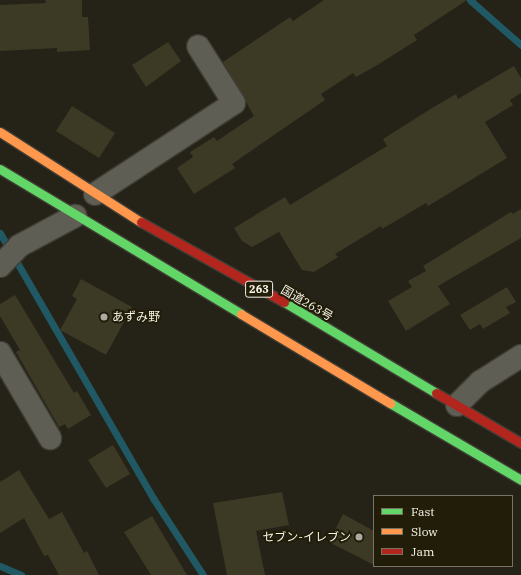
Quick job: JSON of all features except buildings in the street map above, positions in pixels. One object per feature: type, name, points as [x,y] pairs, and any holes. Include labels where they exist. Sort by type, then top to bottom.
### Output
[{"type":"highway","name":"国道263号","points":[[0,132],[124,213],[521,443]]},
{"type":"highway","name":"263","points":[[0,169],[75,216],[521,480]]},
{"type":"street","points":[[95,194],[234,103],[198,46]]},
{"type":"street","points":[[0,266],[19,246],[75,216]]},
{"type":"street","points":[[0,353],[50,438]]},
{"type":"street","points":[[457,405],[480,382],[521,356]]},
{"type":"waterway","points":[[470,0],[521,45]]},
{"type":"waterway","points":[[0,233],[153,498],[203,575]]},
{"type":"waterway","points":[[0,566],[21,575]]},
{"type":"traffic: fast","points":[[0,169],[241,314]]},
{"type":"traffic: fast","points":[[284,302],[436,393]]},
{"type":"traffic: fast","points":[[390,403],[521,480]]},
{"type":"traffic: slow","points":[[0,132],[141,222]]},
{"type":"traffic: slow","points":[[241,314],[390,403]]},
{"type":"traffic: jam","points":[[141,222],[284,302]]},
{"type":"traffic: jam","points":[[436,393],[521,443]]},
{"type":"place","name":"あずみ野","points":[[104,317]]},
{"type":"place","name":"セブン-イレブン","points":[[359,537]]}]
